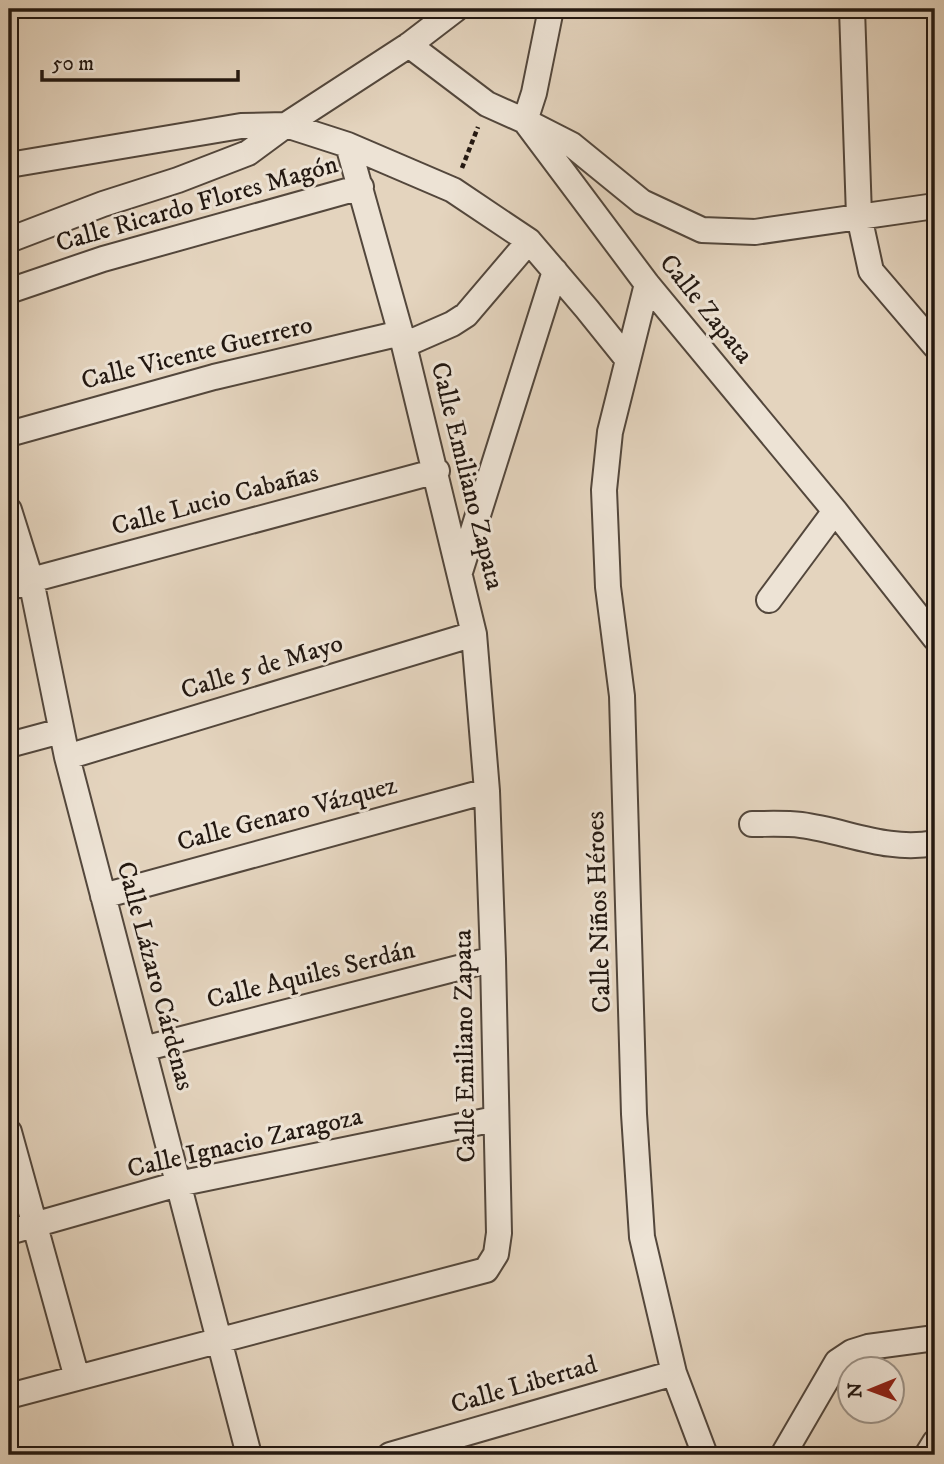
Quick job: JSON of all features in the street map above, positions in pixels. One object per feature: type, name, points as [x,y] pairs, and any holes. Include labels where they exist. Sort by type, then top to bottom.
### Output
[{"type":"street","points":[[9,240],[248,153],[409,45],[456,9]]},
{"type":"street","points":[[551,9],[534,93],[525,121],[572,145],[642,202],[702,230],[755,232],[935,206]]},
{"type":"street","points":[[852,9],[859,216],[871,271],[935,346]]},
{"type":"street","name":"Calle Zapata","points":[[409,45],[487,104],[525,121],[647,284],[835,511],[935,638]]},
{"type":"street","points":[[9,164],[241,126],[286,125],[348,145],[453,190],[529,241],[628,360]]},
{"type":"street","points":[[348,145],[361,187]]},
{"type":"street","name":"Calle Ricardo Flores Magón","points":[[9,291],[103,260],[361,187]]},
{"type":"street","name":"Calle Emiliano Zapata","points":[[9,1396],[486,1270],[496,1254],[499,1233],[493,959],[486,791],[474,634],[403,339],[361,187]]},
{"type":"street","name":"Calle Vicente Guerrero","points":[[9,434],[214,377],[403,339],[452,324],[466,315],[529,241]]},
{"type":"street","points":[[460,573],[555,271]]},
{"type":"street","name":"Calle Niños Héroes","points":[[647,284],[610,432],[604,490],[608,587],[622,696],[634,1114],[642,1237],[674,1373],[705,1455]]},
{"type":"street","name":"Calle Lucio Cabañas","points":[[20,584],[436,471]]},
{"type":"street","name":"Calle Lázaro Cárdenas","points":[[9,510],[20,584],[61,731],[249,1455]]},
{"type":"street","points":[[769,600],[835,511]]},
{"type":"street","name":"Calle 5 de Mayo","points":[[67,757],[474,634]]},
{"type":"street","points":[[9,745],[61,731]]},
{"type":"street","name":"Calle Genaro Vázquez","points":[[103,895],[486,791]]},
{"type":"street","points":[[751,824],[801,825],[866,841],[916,847],[935,843]]},
{"type":"street","name":"Calle Aquiles Serdán","points":[[144,1049],[493,959]]},
{"type":"street","name":"Calle Ignacio Zaragoza","points":[[9,1232],[178,1184],[495,1119]]},
{"type":"street","points":[[9,1132],[77,1378]]},
{"type":"street","points":[[783,1455],[837,1362],[852,1352],[868,1347],[935,1338]]},
{"type":"street","name":"Calle Libertad","points":[[390,1455],[674,1373]]},
{"type":"street","points":[[927,1455],[935,1442]]},
{"type":"path","points":[[453,190],[487,104]]}]
